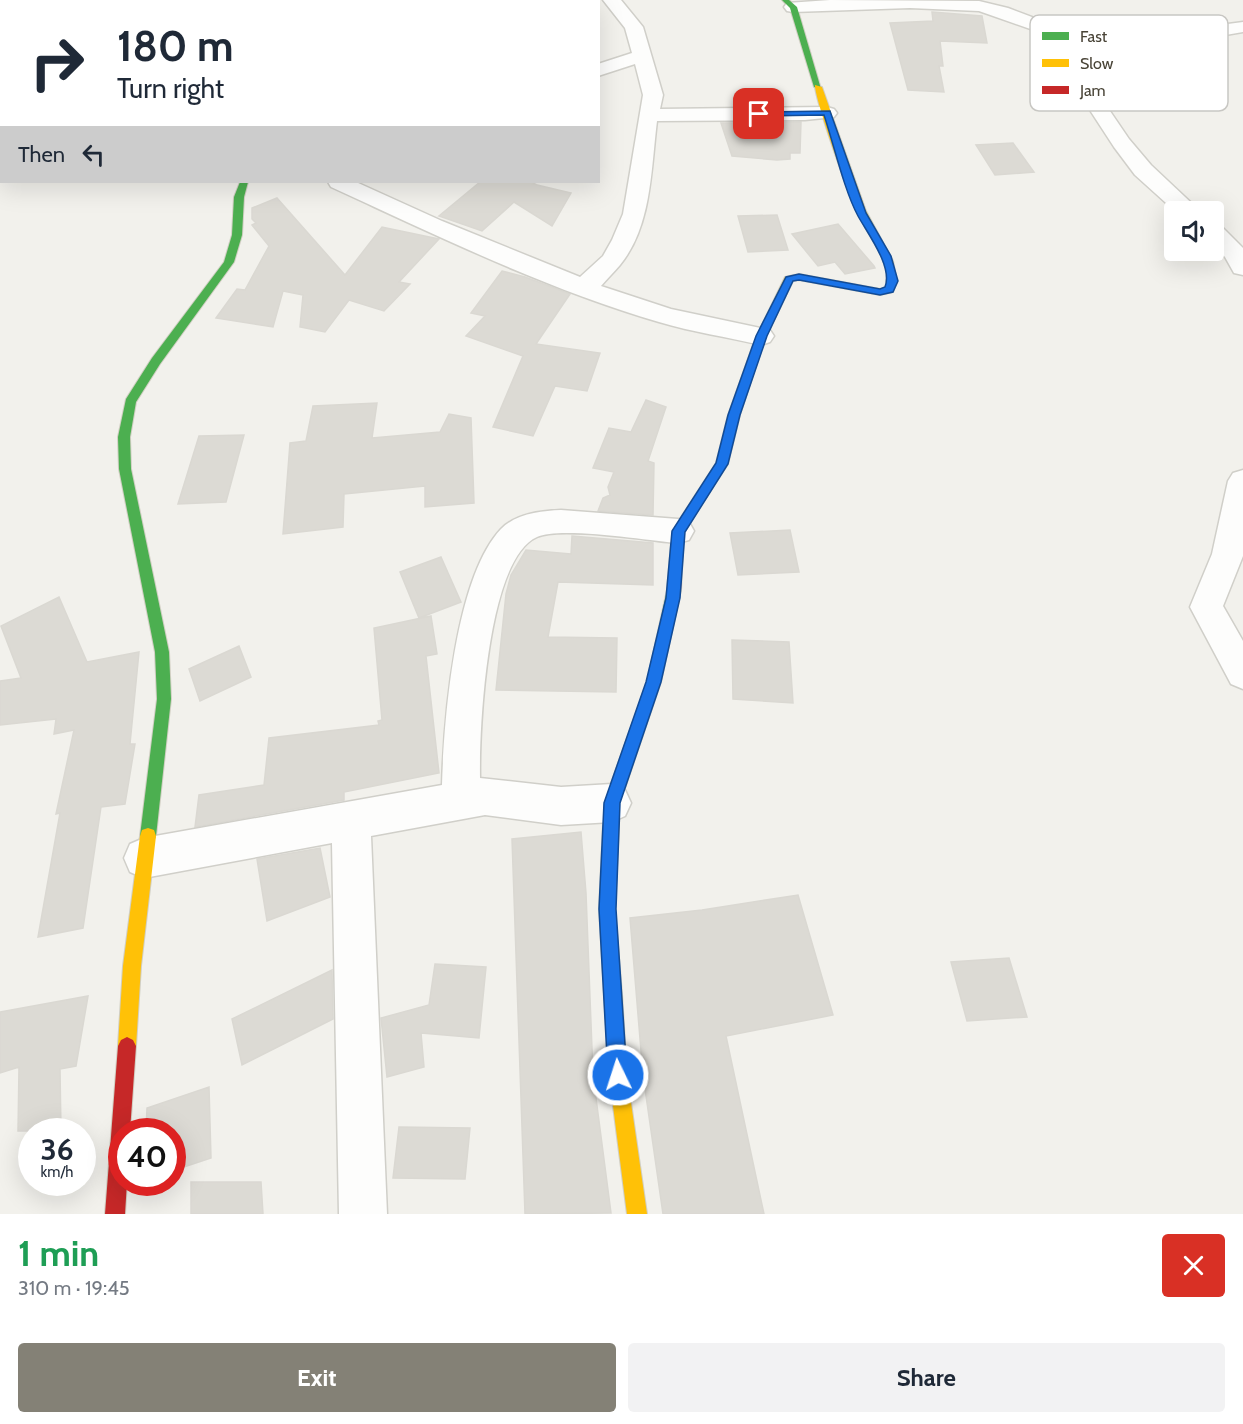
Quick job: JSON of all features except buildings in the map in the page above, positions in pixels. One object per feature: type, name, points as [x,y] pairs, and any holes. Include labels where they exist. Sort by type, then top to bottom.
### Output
[{"type":"street","points":[[584,288],[612,260],[624,240],[634,214],[653,95],[640,56],[640,45],[634,27],[612,0]]},
{"type":"street","points":[[637,1214],[618,1075],[607,909],[612,803],[654,682],[673,598],[678,531],[722,464],[734,415],[761,336],[789,279],[793,277],[880,292],[891,287],[892,281],[886,256],[861,213],[789,4],[932,2],[981,6],[1030,22]]},
{"type":"street","points":[[1033,15],[1042,7]]},
{"type":"street","points":[[1228,28],[1243,27]]},
{"type":"street","points":[[600,69],[640,56]]},
{"type":"street","points":[[1100,111],[1143,170],[1178,201]]},
{"type":"street","points":[[648,115],[827,113]]},
{"type":"street","points":[[115,1214],[132,966],[163,687],[162,652],[125,469],[124,438],[130,402],[156,361],[229,262],[237,235],[239,197],[244,183]]},
{"type":"street","points":[[341,183],[434,226],[584,288],[667,316],[761,336]]},
{"type":"street","points":[[1224,242],[1235,254],[1243,268]]},
{"type":"street","points":[[1243,480],[1228,554],[1206,607],[1243,673]]},
{"type":"street","points":[[461,800],[462,724],[472,649],[493,568],[509,541],[521,530],[552,521],[678,531]]},
{"type":"street","points":[[144,858],[485,796],[561,806],[612,803]]},
{"type":"street","points":[[352,819],[351,864],[363,1144],[363,1214]]},
{"type":"traffic: fast","points":[[785,0],[793,7],[818,87]]},
{"type":"traffic: fast","points":[[148,836],[164,699],[162,652],[125,469],[124,437],[130,402],[156,361],[229,262],[237,235],[239,197],[244,183]]},
{"type":"traffic: fast","points":[[613,994],[607,909],[612,803],[654,682],[674,590]]},
{"type":"traffic: slow","points":[[760,339],[789,279],[799,277],[880,292],[889,290],[892,282],[888,261],[861,211],[818,87]]},
{"type":"traffic: slow","points":[[127,1046],[132,966],[148,836]]},
{"type":"traffic: slow","points":[[613,994],[618,1075],[637,1214]]},
{"type":"traffic: jam","points":[[674,590],[678,531],[722,464],[734,415],[760,339]]},
{"type":"traffic: jam","points":[[115,1214],[127,1046]]},
{"type":"route","points":[[618,1075],[607,909],[612,803],[654,682],[673,598],[678,531],[722,464],[734,415],[761,336],[789,279],[799,277],[880,292],[889,290],[892,281],[886,256],[861,213],[827,113],[759,114]]}]
